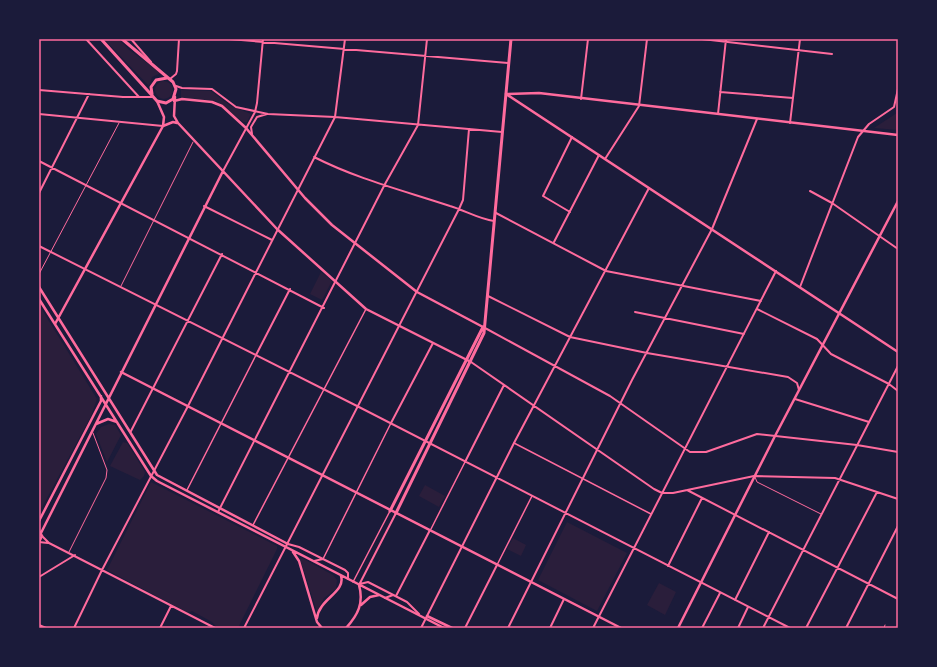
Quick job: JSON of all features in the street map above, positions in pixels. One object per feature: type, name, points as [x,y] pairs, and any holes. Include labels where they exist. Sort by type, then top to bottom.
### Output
[{"type":"main road","points":[[101,39],[152,96],[158,101],[170,102],[175,96],[176,86],[122,39]]},
{"type":"main road","points":[[396,513],[483,337],[510,39]]},
{"type":"main road","points":[[152,96],[153,83],[159,78],[169,79]]},
{"type":"main road","points":[[390,511],[483,327]]},
{"type":"street","points":[[86,39],[139,97]]},
{"type":"street","points":[[169,79],[178,71],[179,39]]},
{"type":"street","points":[[229,39],[262,40],[344,49],[508,63]]},
{"type":"street","points":[[74,628],[102,570],[257,273],[277,229],[335,117],[345,39]]},
{"type":"street","points":[[218,512],[289,372],[337,283],[385,184],[418,125],[427,39]]},
{"type":"street","points":[[582,100],[588,39]]},
{"type":"street","points":[[605,159],[639,106],[647,39]]},
{"type":"street","points":[[702,39],[726,40],[832,54]]},
{"type":"street","points":[[790,123],[800,39]]},
{"type":"street","points":[[133,40],[153,65]]},
{"type":"street","points":[[50,543],[39,542],[41,534],[188,237],[255,112],[262,40]]},
{"type":"street","points":[[718,115],[726,40]]},
{"type":"street","points":[[176,86],[182,88],[212,90],[236,107],[268,114],[335,117],[502,132]]},
{"type":"street","points":[[800,287],[854,145],[868,124],[894,107],[898,89]]},
{"type":"street","points":[[39,90],[139,97],[152,96]]},
{"type":"street","points":[[720,92],[793,98]]},
{"type":"street","points":[[506,94],[533,93],[582,100],[898,135]]},
{"type":"street","points":[[39,193],[89,94]]},
{"type":"street","points":[[506,94],[898,352]]},
{"type":"street","points":[[175,96],[174,116],[178,123],[277,229],[366,309],[471,362],[654,489],[662,493],[673,493],[754,476],[840,478],[898,499]]},
{"type":"street","points":[[170,102],[182,99],[218,104],[246,128],[316,210],[417,292],[555,365],[621,403],[684,449],[696,452],[706,452],[757,434],[857,445],[898,452]]},
{"type":"street","points":[[55,324],[60,319],[163,126],[164,117],[158,101]]},
{"type":"street","points":[[39,114],[163,126],[172,122],[178,123]]},
{"type":"street","points":[[252,135],[250,127],[257,117],[268,114]]},
{"type":"street","points":[[508,628],[597,449],[664,318],[712,229],[756,119]]},
{"type":"street","points":[[244,628],[459,209],[463,200],[469,129]]},
{"type":"street","points":[[570,212],[543,196],[572,137]]},
{"type":"street","points":[[554,242],[599,155]]},
{"type":"street","points":[[314,158],[337,169],[459,209],[487,220],[494,220]]},
{"type":"street","points":[[39,161],[290,289],[324,308]]},
{"type":"street","points":[[421,628],[514,443],[649,188]]},
{"type":"street","points":[[810,191],[832,203],[898,250]]},
{"type":"street","points":[[678,628],[754,476],[898,201]]},
{"type":"street","points":[[204,206],[272,240]]},
{"type":"street","points":[[494,212],[554,242],[606,271],[761,301]]},
{"type":"street","points":[[39,246],[392,423],[430,444],[790,628]]},
{"type":"street","points":[[131,431],[222,254]]},
{"type":"street","points":[[593,628],[776,271]]},
{"type":"street","points":[[39,287],[159,477],[288,544],[299,546],[323,558],[345,570],[348,573],[348,579]]},
{"type":"street","points":[[187,491],[290,289]]},
{"type":"street","points":[[486,295],[570,338],[788,378],[797,383],[799,391]]},
{"type":"street","points":[[39,299],[151,476],[157,481],[421,616],[427,617],[452,628]]},
{"type":"street","points":[[253,525],[366,309]]},
{"type":"street","points":[[757,309],[817,339],[831,354],[888,384],[898,391]]},
{"type":"street","points":[[635,312],[744,334]]},
{"type":"street","points":[[314,561],[323,558],[433,343]]},
{"type":"street","points":[[763,628],[898,366]]},
{"type":"street","points":[[121,372],[621,628]]},
{"type":"street","points":[[395,596],[504,385]]},
{"type":"street","points":[[39,521],[101,401],[101,396]]},
{"type":"street","points":[[795,399],[869,422]]},
{"type":"street","points":[[95,424],[108,419],[118,422]]},
{"type":"street","points":[[514,443],[651,514]]},
{"type":"street","points":[[686,490],[898,599]]},
{"type":"street","points":[[806,628],[876,492]]},
{"type":"street","points":[[465,628],[532,496]]},
{"type":"street","points":[[668,566],[702,498]]},
{"type":"street","points":[[353,582],[390,511]]},
{"type":"street","points":[[361,606],[362,596],[359,585],[396,513]]},
{"type":"street","points":[[846,628],[898,526]]},
{"type":"street","points":[[735,600],[769,532]]},
{"type":"street","points":[[41,534],[50,543],[215,628]]},
{"type":"street","points":[[292,550],[300,561],[321,628]]},
{"type":"street","points":[[39,577],[75,555]]},
{"type":"street","points":[[318,622],[318,613],[322,604],[340,588],[342,581],[341,576]]},
{"type":"street","points":[[359,585],[368,582],[410,604],[421,616]]},
{"type":"street","points":[[702,628],[720,592]]},
{"type":"street","points":[[346,628],[361,606],[370,597],[380,595]]},
{"type":"street","points":[[385,598],[395,596]]},
{"type":"street","points":[[550,628],[564,599]]},
{"type":"street","points":[[160,628],[171,606]]},
{"type":"street","points":[[738,628],[748,607]]},
{"type":"street","points":[[427,617],[444,628]]},
{"type":"street","points":[[39,624],[46,628]]},
{"type":"lane","points":[[39,274],[119,122]]},
{"type":"lane","points":[[121,286],[194,140]]},
{"type":"lane","points":[[69,552],[106,478],[107,470],[92,430]]},
{"type":"lane","points":[[754,476],[757,482],[821,514]]},
{"type":"shaded area","points":[[104,39],[119,39],[128,49],[161,73],[152,77],[149,86]]},
{"type":"shaded area","points":[[160,81],[168,81],[173,86],[171,97],[168,99],[160,99],[155,94],[155,86]]},
{"type":"shaded area","points":[[181,90],[211,91],[231,106],[251,114],[247,122],[243,122],[216,101],[181,98]]},
{"type":"shaded area","points":[[898,112],[898,130],[874,128],[897,113]]},
{"type":"shaded area","points":[[321,272],[332,281],[322,300],[310,294]]},
{"type":"shaded area","points":[[39,305],[97,399],[91,416],[39,513]]},
{"type":"shaded area","points":[[109,424],[115,425],[121,435],[107,462],[96,434],[101,427]]},
{"type":"shaded area","points":[[123,442],[127,443],[145,472],[144,476],[140,480],[110,466]]},
{"type":"shaded area","points":[[151,482],[277,546],[277,549],[238,628],[217,628],[212,622],[192,611],[188,613],[107,570]]},
{"type":"shaded area","points":[[425,485],[445,496],[439,507],[419,496]]},
{"type":"shaded area","points":[[567,522],[627,553],[597,611],[538,580]]},
{"type":"shaded area","points":[[513,538],[526,545],[521,556],[507,549]]},
{"type":"shaded area","points":[[302,558],[333,575],[337,580],[336,589],[324,598],[317,612],[300,559]]},
{"type":"shaded area","points":[[659,583],[676,592],[665,615],[647,605]]}]
